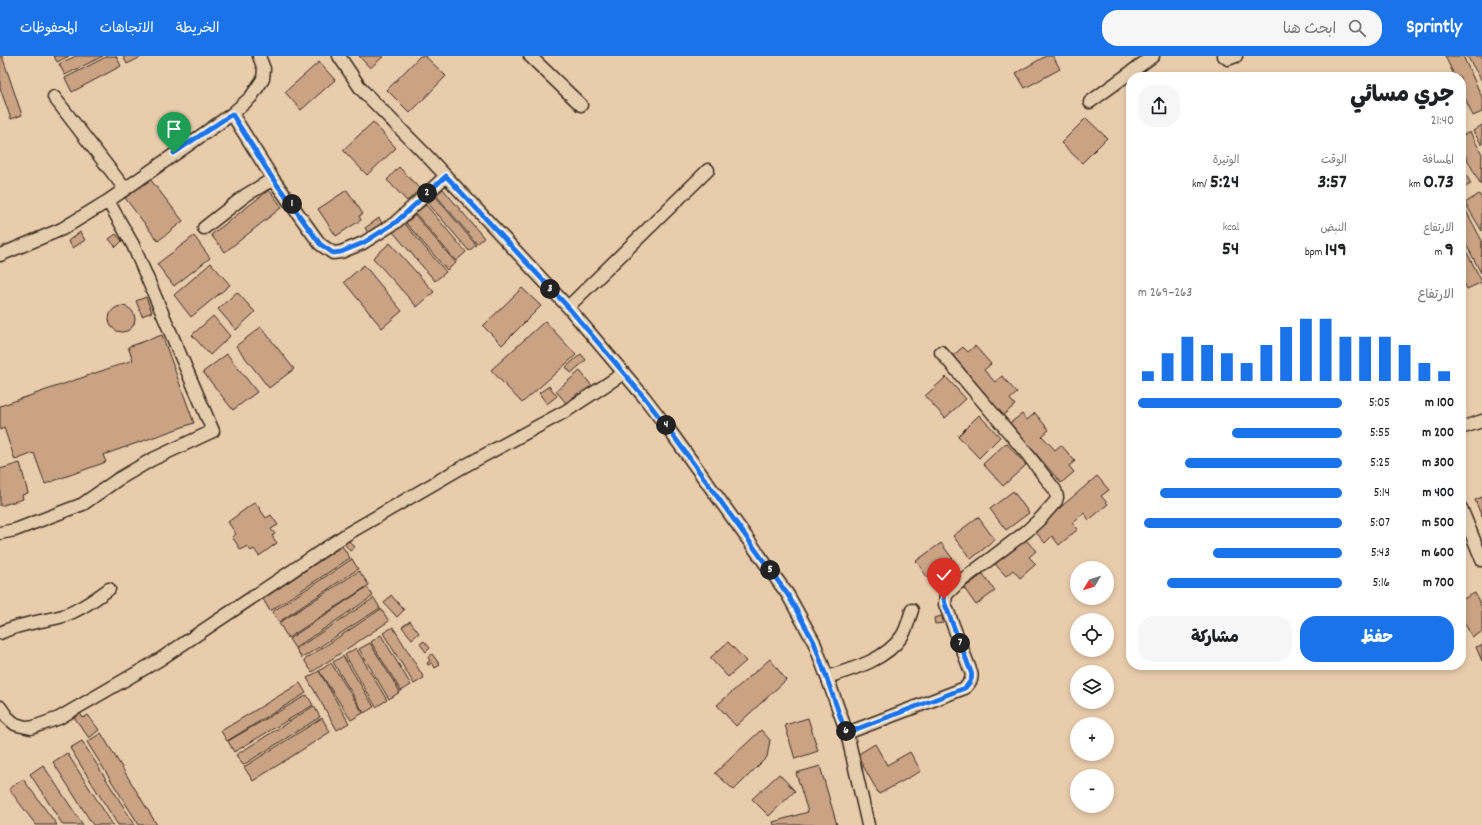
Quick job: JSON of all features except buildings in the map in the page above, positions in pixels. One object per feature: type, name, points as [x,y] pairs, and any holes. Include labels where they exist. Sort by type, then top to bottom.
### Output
[{"type":"street","points":[[2,251],[62,229],[108,201],[232,114],[251,97],[263,79],[264,69],[259,56]]},
{"type":"street","points":[[339,56],[361,90],[446,176],[568,307],[624,373],[670,431],[788,595],[814,642],[827,677],[846,733],[868,825]]},
{"type":"street","points":[[530,56],[581,105]]},
{"type":"street","points":[[1131,72],[1153,56]]},
{"type":"street","points":[[1224,56],[1228,59],[1236,56]]},
{"type":"street","points":[[1090,102],[1126,76]]},
{"type":"street","points":[[54,97],[125,189]]},
{"type":"street","points":[[232,114],[273,179],[320,244],[333,253],[341,252],[363,243],[395,223],[446,176]]},
{"type":"street","points":[[568,307],[708,170]]},
{"type":"street","points":[[204,228],[246,195],[273,179]]},
{"type":"street","points":[[0,533],[15,530],[83,504],[117,480],[151,460],[213,431],[133,245],[108,201]]},
{"type":"street","points":[[846,733],[965,688],[972,677],[971,672],[945,604],[946,595],[957,584],[1027,530],[1041,518],[1056,501],[1055,490],[1028,455],[941,352]]},
{"type":"street","points":[[0,707],[11,720],[22,726],[31,728],[59,718],[159,660],[347,534],[459,469],[566,411],[624,373]]},
{"type":"street","points":[[1466,426],[1482,421]]},
{"type":"street","points":[[1466,520],[1482,560]]},
{"type":"street","points":[[0,634],[8,629],[51,619],[75,611],[109,590]]},
{"type":"street","points":[[827,677],[854,669],[888,652],[903,635],[912,610]]},
{"type":"route","points":[[174,153],[232,114],[273,179],[320,244],[333,253],[341,252],[377,236],[395,223],[446,176],[568,307],[644,397],[788,595],[801,616],[814,642],[846,733],[965,688],[970,682],[972,677],[971,672],[944,599]]}]
